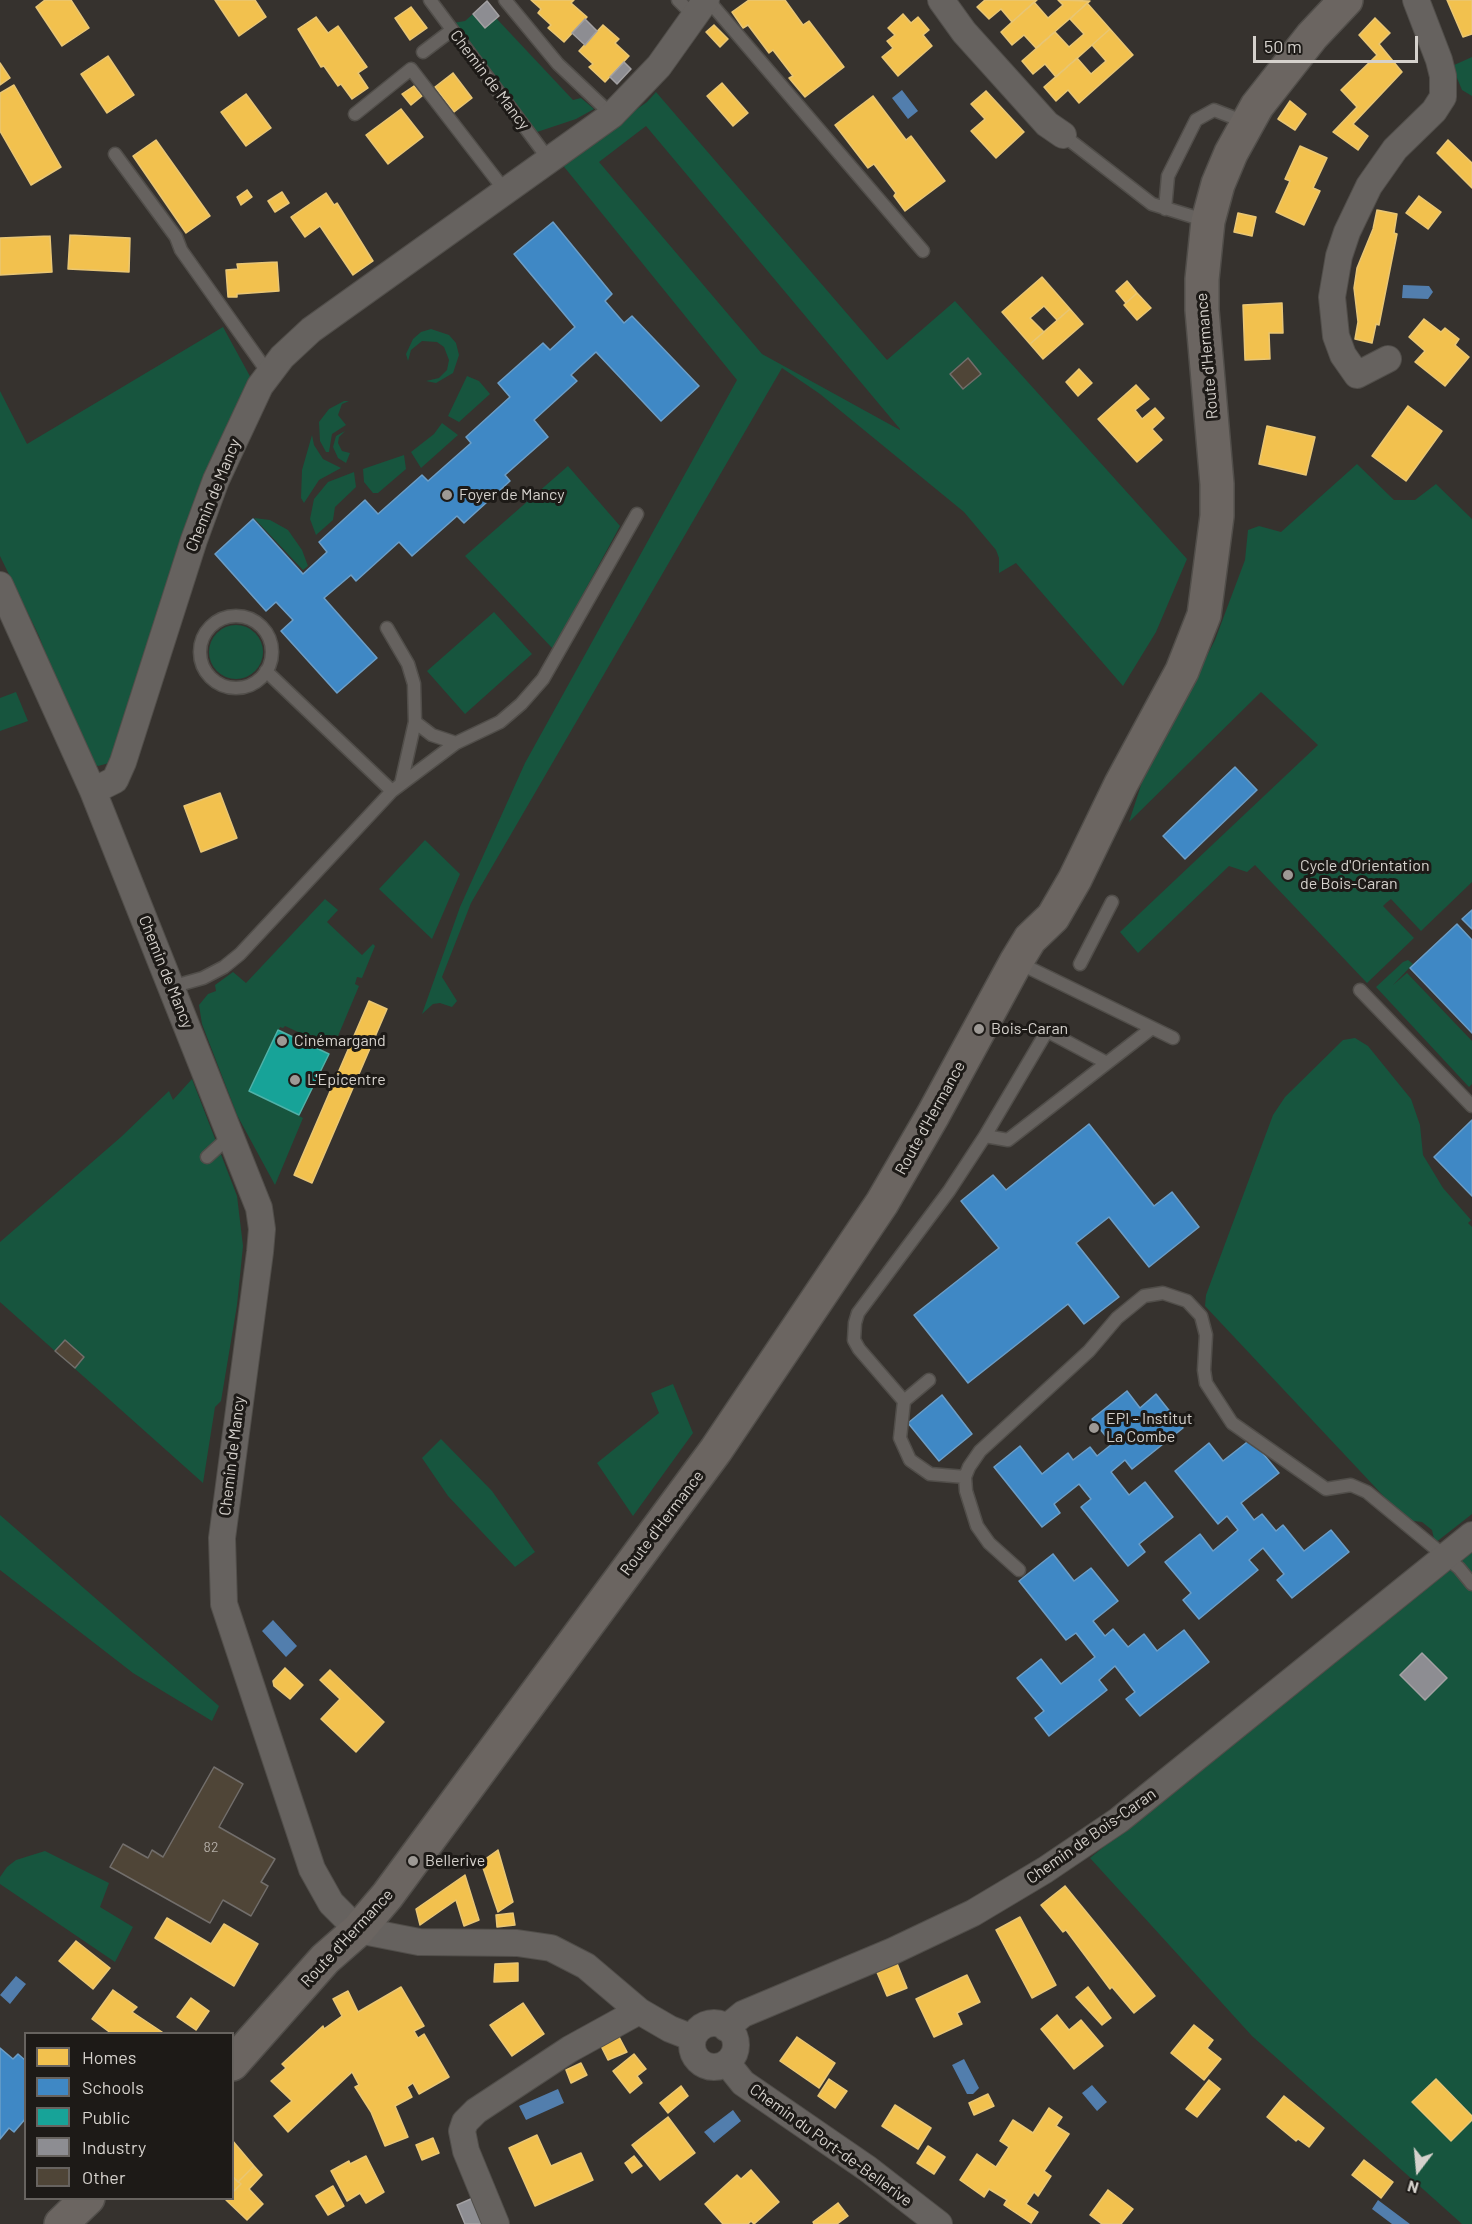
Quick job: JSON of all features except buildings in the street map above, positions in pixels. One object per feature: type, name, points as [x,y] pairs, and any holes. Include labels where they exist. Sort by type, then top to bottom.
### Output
[{"type":"main road","name":"Route d'Hermance","points":[[234,2062],[325,1959],[358,1930],[387,1896],[716,1450],[775,1366],[882,1203],[1023,950],[1053,917],[1182,671],[1204,615],[1217,516],[1217,484],[1202,310],[1203,259],[1208,221],[1218,184],[1246,123],[1273,85],[1346,0]]},
{"type":"main road","points":[[61,2224],[87,2200]]},
{"type":"street","points":[[941,0],[964,32],[1047,124],[1063,135]]},
{"type":"street","points":[[1389,359],[1353,386],[1336,336],[1332,297],[1339,256],[1358,207],[1376,175],[1395,149],[1434,111],[1443,97],[1443,76],[1439,60],[1416,0]]},
{"type":"street","name":"Chemin de Mancy","points":[[358,1930],[331,1903],[312,1869],[224,1604],[222,1538],[262,1228],[259,1208],[93,791],[115,780],[123,762],[194,540],[216,480],[269,374],[294,345],[311,330],[550,161],[612,114],[647,81],[697,4]]},
{"type":"street","points":[[0,585],[93,791]]},
{"type":"street","name":"Chemin de Bois-Caran","points":[[726,2028],[743,2014],[893,1951],[973,1913],[1027,1882],[1119,1820],[1472,1535]]},
{"type":"street","points":[[358,1930],[419,1942],[517,1943],[551,1948],[586,1966],[639,2011],[670,2029],[693,2038]]},
{"type":"street","points":[[496,2224],[466,2151],[462,2131],[465,2122],[476,2111],[570,2049],[639,2011]]},
{"type":"street","points":[[716,2024],[726,2028],[735,2043],[735,2050],[727,2063],[713,2067],[700,2063],[693,2052],[693,2038],[701,2027],[716,2024]]},
{"type":"street","name":"Chemin du Port-de-Bellerive","points":[[727,2063],[743,2083],[868,2169],[939,2224]]},
{"type":"lane","name":"Chemin de Mancy","points":[[430,0],[550,161]]},
{"type":"lane","points":[[505,0],[558,64],[612,114]]},
{"type":"lane","points":[[697,4],[923,251]]},
{"type":"lane","points":[[423,52],[452,30]]},
{"type":"lane","points":[[355,114],[411,69],[506,192]]},
{"type":"lane","points":[[1165,209],[1168,176],[1196,120],[1214,110],[1246,123]]},
{"type":"lane","points":[[1063,135],[1152,204],[1208,221]]},
{"type":"lane","points":[[115,154],[176,237],[181,250],[269,374]]},
{"type":"lane","points":[[171,987],[215,973],[240,954],[396,788],[456,743],[500,722],[512,713],[538,685],[637,514]]},
{"type":"lane","points":[[231,616],[244,617],[255,622],[263,628],[271,646],[272,656],[266,671],[258,680],[240,687],[230,687],[212,678],[201,661],[200,650],[206,632],[221,619],[231,616]]},
{"type":"lane","points":[[387,628],[408,664],[414,684],[415,722],[396,788]]},
{"type":"lane","points":[[266,671],[396,788]]},
{"type":"lane","points":[[415,722],[432,735],[456,743]]},
{"type":"lane","points":[[1080,964],[1112,902]]},
{"type":"lane","points":[[1023,950],[1152,1028],[1173,1038]]},
{"type":"lane","points":[[1360,990],[1472,1106]]},
{"type":"lane","points":[[985,1136],[1008,1140],[1152,1028]]},
{"type":"lane","points":[[904,1401],[859,1350],[854,1340],[858,1313],[949,1191],[985,1136],[1047,1031],[1107,1063]]},
{"type":"lane","points":[[207,1157],[230,1136]]},
{"type":"lane","points":[[1019,1570],[996,1550],[977,1526],[969,1503],[965,1478],[980,1451],[1089,1351],[1117,1318],[1144,1296],[1155,1293],[1172,1294],[1187,1301],[1201,1316],[1206,1335],[1204,1370],[1206,1383],[1211,1394],[1233,1423],[1326,1489],[1351,1485],[1367,1492],[1444,1558],[1459,1568],[1472,1584]]},
{"type":"lane","points":[[929,1380],[904,1401],[900,1438],[910,1460],[930,1474],[965,1478]]},
{"type":"green space","points":[[473,14],[485,28],[496,18],[573,100],[581,98],[594,109],[576,119],[537,132],[453,23],[465,21]]},
{"type":"green space","points":[[1472,57],[1472,96],[1462,90],[1452,66]]},
{"type":"green space","points":[[656,92],[887,360],[955,301],[1187,559],[1156,632],[1123,686],[1016,563],[999,573],[999,558],[996,550],[964,512],[820,394],[782,368],[471,903],[442,977],[457,1001],[452,1007],[440,1003],[433,1004],[422,1014],[460,907],[525,763],[737,380],[561,163],[647,102]],"holes":[[[646,126],[900,429],[762,354],[599,162]]]},
{"type":"green space","points":[[223,327],[252,380],[113,762],[98,766],[86,761],[39,636],[0,556],[0,391],[27,444]]},
{"type":"green space","points":[[431,329],[449,335],[456,343],[459,355],[453,373],[436,383],[426,381],[439,378],[447,370],[449,360],[444,347],[437,342],[422,341],[411,350],[408,361],[406,354],[413,339],[421,332]]},
{"type":"green space","points":[[467,376],[479,381],[490,394],[459,422],[448,416]]},
{"type":"green space","points":[[344,401],[349,401],[342,404],[338,415],[346,425],[332,434],[329,452],[326,452],[320,441],[319,422],[329,409]]},
{"type":"green space","points":[[442,423],[458,435],[421,468],[411,452],[434,434]]},
{"type":"green space","points":[[345,431],[339,437],[338,443],[342,451],[350,453],[346,463],[338,458],[333,447],[336,436]]},
{"type":"green space","points":[[312,435],[314,445],[323,459],[341,468],[319,480],[304,503],[301,498],[302,470]]},
{"type":"green space","points":[[404,455],[406,469],[378,493],[373,493],[364,482],[363,469]]},
{"type":"green space","points":[[1357,464],[1394,500],[1415,500],[1436,484],[1472,519],[1472,882],[1421,931],[1391,899],[1386,903],[1383,906],[1414,938],[1367,983],[1255,865],[1247,872],[1229,866],[1138,953],[1120,932],[1318,745],[1261,692],[1129,822],[1142,782],[1215,640],[1245,560],[1248,530],[1259,526],[1281,532]]},
{"type":"green space","points":[[568,466],[620,526],[553,649],[465,556]]},
{"type":"green space","points":[[354,472],[356,487],[335,507],[333,520],[316,535],[310,519],[314,499],[328,482]]},
{"type":"green space","points":[[254,518],[270,520],[288,530],[302,550],[308,566],[303,570]]},
{"type":"green space","points":[[494,612],[532,654],[465,714],[427,671]]},
{"type":"green space","points":[[236,625],[246,627],[255,633],[261,642],[263,652],[261,662],[255,671],[246,677],[236,679],[226,677],[217,671],[211,662],[209,652],[211,642],[217,633],[226,627]]},
{"type":"green space","points":[[16,692],[28,721],[0,731],[0,698]]},
{"type":"green space","points":[[425,840],[460,874],[432,939],[379,889]]},
{"type":"green space","points":[[325,899],[338,910],[327,922],[362,955],[373,944],[375,946],[362,978],[357,977],[355,984],[359,986],[333,1048],[285,1026],[280,1027],[249,1090],[303,1118],[275,1185],[237,1115],[202,1024],[199,1005],[208,994],[216,991],[215,985],[233,972],[246,983]]},
{"type":"green space","points":[[1408,960],[1413,964],[1393,985],[1407,973],[1472,1041],[1472,1084],[1469,1087],[1376,987]]},
{"type":"green space","points":[[1355,1038],[1368,1046],[1411,1099],[1420,1125],[1423,1155],[1443,1188],[1471,1220],[1468,1223],[1472,1227],[1472,1514],[1435,1543],[1432,1530],[1422,1522],[1406,1520],[1205,1306],[1206,1295],[1273,1115],[1285,1097],[1343,1040]]},
{"type":"green space","points":[[192,1079],[237,1196],[243,1246],[237,1305],[221,1401],[215,1407],[203,1483],[0,1302],[0,1242],[121,1137],[169,1091],[173,1100]]},
{"type":"green space","points":[[673,1384],[693,1433],[633,1516],[597,1463],[659,1413],[651,1393]]},
{"type":"green space","points":[[441,1439],[492,1491],[535,1552],[515,1567],[448,1496],[422,1458]]},
{"type":"green space","points":[[0,1515],[219,1706],[212,1721],[133,1673],[0,1570]]},
{"type":"green space","points":[[1472,1547],[1472,2224],[1462,2224],[1252,2036],[1090,1858]]},
{"type":"green space","points":[[45,1851],[109,1883],[100,1907],[133,1927],[115,1962],[0,1884],[0,1877],[16,1860]]},
{"type":"water","points":[[902,90],[918,111],[908,119],[892,98]]},
{"type":"water","points":[[1403,285],[1429,286],[1433,292],[1428,299],[1402,298]]},
{"type":"water","points":[[273,1620],[297,1646],[286,1657],[262,1631]]},
{"type":"water","points":[[16,1976],[26,1984],[10,2004],[0,1995]]},
{"type":"water","points":[[964,2059],[979,2088],[973,2094],[967,2094],[952,2065]]},
{"type":"water","points":[[1092,2085],[1107,2102],[1097,2111],[1082,2093]]},
{"type":"water","points":[[558,2089],[564,2103],[526,2120],[519,2106]]},
{"type":"water","points":[[733,2110],[741,2121],[714,2143],[704,2132]]},
{"type":"water","points":[[1378,2200],[1410,2224],[1392,2224],[1372,2209]]},
{"type":"place","name":"Foyer de Mancy","points":[[447,495]]},
{"type":"place","name":"Cycle d'Orientation de Bois-Caran","points":[[1288,875]]},
{"type":"place","name":"Bois-Caran","points":[[979,1029]]},
{"type":"place","name":"Cinémargand","points":[[282,1041]]},
{"type":"place","name":"L'Epicentre","points":[[295,1080]]},
{"type":"place","name":"EPI - Institut La Combe","points":[[1094,1428]]},
{"type":"place","name":"Bellerive","points":[[413,1861]]}]
